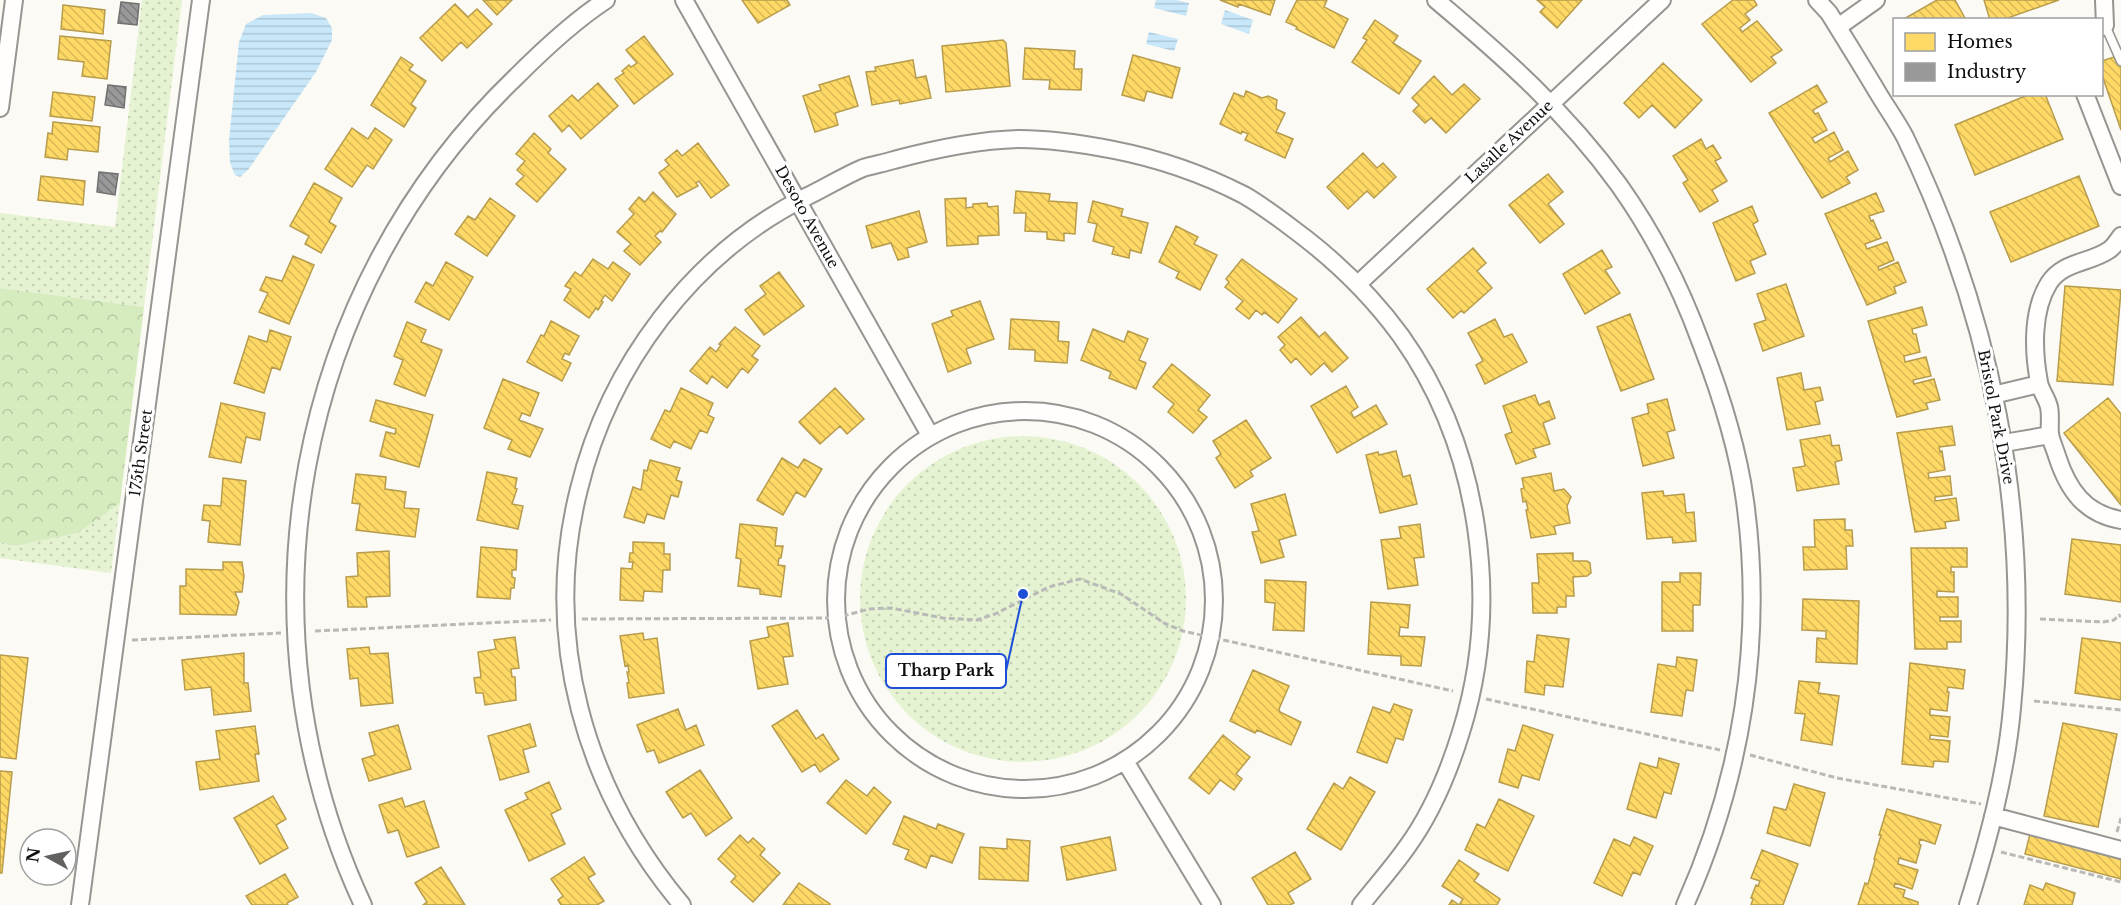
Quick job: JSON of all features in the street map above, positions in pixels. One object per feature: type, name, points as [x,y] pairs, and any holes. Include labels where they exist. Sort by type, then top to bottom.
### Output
[{"type":"street","points":[[0,108],[14,0]]},
{"type":"street","name":"175th Street","points":[[80,905],[201,0]]},
{"type":"street","points":[[363,905],[339,849],[315,772],[300,690],[294,585],[296,549],[309,454],[319,411],[336,355],[368,278],[433,169],[469,126],[524,68],[606,0]]},
{"type":"street","name":"Desoto Avenue","points":[[684,0],[930,435]]},
{"type":"street","points":[[1436,0],[1503,56],[1551,102],[1620,187],[1656,245],[1686,304],[1714,377],[1745,499],[1750,553],[1751,638],[1748,678],[1736,753],[1713,836],[1685,905]]},
{"type":"street","name":"Lasalle Avenue","points":[[1358,284],[1662,0]]},
{"type":"street","name":"Bristol Park Drive","points":[[1817,0],[1838,27],[1903,134],[1927,185],[1967,287],[1979,329],[2004,443],[2014,534],[2016,626],[2012,709],[1995,812],[1968,905]]},
{"type":"street","points":[[1838,27],[1876,0]]},
{"type":"street","points":[[2103,26],[2104,0]]},
{"type":"street","points":[[2086,96],[2121,186]]},
{"type":"street","points":[[682,905],[658,876],[624,823],[596,763],[575,694],[566,619],[567,550],[576,501],[590,447],[627,369],[669,308],[696,278],[756,225],[864,168],[942,147],[1021,139],[1094,146],[1130,153],[1192,171],[1247,197],[1311,243],[1358,284],[1402,338],[1420,366],[1437,400],[1466,478],[1476,531],[1481,626],[1471,696],[1461,735],[1433,801],[1410,844],[1361,905]]},
{"type":"street","points":[[2121,236],[2110,250],[2062,270],[2049,284],[2036,323],[2039,384],[2047,399],[2051,414],[2050,435],[2061,468],[2085,506],[2101,516],[2121,520]]},
{"type":"street","points":[[1993,394],[2039,384]]},
{"type":"street","points":[[999,411],[1049,411],[1100,425],[1144,452],[1183,494],[1208,550],[1214,591],[1211,637],[1191,692],[1157,736],[1125,761],[1065,786],[1000,788],[955,776],[909,750],[875,715],[855,684],[842,648],[836,618],[836,586],[851,524],[876,482],[901,456],[930,435],[963,420],[999,411]]},
{"type":"street","points":[[2004,443],[2050,435]]},
{"type":"street","points":[[1125,761],[1212,905]]},
{"type":"street","points":[[1995,812],[2119,842]]},
{"type":"lane","points":[[2103,26],[2121,61]]},
{"type":"path","points":[[115,641],[566,619],[836,618],[869,609],[891,608],[943,618],[977,620],[995,614],[1049,587],[1080,579],[1120,594],[1164,623],[1183,631],[1471,696],[1760,757],[1837,778],[1995,812]]},
{"type":"path","points":[[2040,619],[2103,622],[2114,620],[2119,615],[2121,617]]},
{"type":"path","points":[[2034,701],[2121,711]]},
{"type":"path","points":[[2119,842],[2121,818]]},
{"type":"path","points":[[1985,848],[2121,882]]},
{"type":"green space","points":[[142,0],[182,0],[144,307],[0,288],[0,213],[115,227]]},
{"type":"green space","points":[[0,288],[144,307],[120,503],[78,533],[15,546],[0,542]]},
{"type":"green space","points":[[1023,436],[1055,439],[1100,455],[1127,473],[1149,495],[1159,508],[1174,537],[1183,567],[1186,599],[1183,631],[1167,676],[1149,703],[1127,725],[1114,735],[1085,750],[1055,759],[1023,762],[991,759],[946,743],[919,725],[897,703],[887,690],[872,661],[863,631],[860,599],[863,567],[879,522],[897,495],[919,473],[932,463],[961,448],[991,439]]},
{"type":"green space","points":[[120,503],[111,573],[0,558],[0,542],[15,546],[78,533]]},
{"type":"water","points":[[1156,0],[1176,0],[1189,3],[1186,16],[1154,8]]},
{"type":"water","points":[[1225,10],[1253,20],[1249,34],[1221,24]]},
{"type":"water","points":[[311,13],[326,18],[332,28],[332,40],[316,72],[248,170],[240,177],[235,175],[230,163],[229,140],[239,42],[246,24],[263,15]]},
{"type":"water","points":[[1149,32],[1178,39],[1174,51],[1146,44]]},
{"type":"building: Homes","points":[[483,0],[512,0],[497,15]]},
{"type":"building: Homes","points":[[742,0],[787,0],[790,5],[758,23]]},
{"type":"building: Homes","points":[[1220,0],[1275,0],[1270,15]]},
{"type":"building: Homes","points":[[1297,0],[1327,0],[1324,7],[1348,19],[1334,48],[1286,22]]},
{"type":"building: Homes","points":[[1537,0],[1582,0],[1557,28],[1540,12],[1545,7]]},
{"type":"building: Homes","points":[[1733,0],[1754,0],[1757,5],[1745,14],[1750,20],[1740,28],[1742,32],[1757,21],[1782,50],[1771,57],[1776,63],[1751,82],[1702,24]]},
{"type":"building: Homes","points":[[1937,0],[1955,0],[1965,18],[1906,18]]},
{"type":"building: Homes","points":[[1984,0],[2059,0],[2008,18],[1989,18]]},
{"type":"building: Homes","points":[[455,4],[468,17],[477,9],[492,24],[467,48],[461,42],[442,61],[420,38]]},
{"type":"building: Homes","points":[[63,5],[105,10],[103,34],[61,29]]},
{"type":"building: Homes","points":[[1375,20],[1398,36],[1393,43],[1421,61],[1399,94],[1352,62],[1367,40],[1363,38]]},
{"type":"building: Homes","points":[[60,36],[111,41],[107,79],[82,76],[84,62],[58,59]]},
{"type":"building: Homes","points":[[644,36],[673,74],[634,104],[615,79],[624,73],[622,71],[629,65],[631,67],[637,63],[626,50]]},
{"type":"building: Homes","points":[[1003,40],[1006,43],[1010,86],[946,92],[942,46]]},
{"type":"building: Homes","points":[[1025,48],[1075,51],[1074,69],[1082,69],[1081,90],[1049,89],[1050,80],[1023,79]]},
{"type":"building: Homes","points":[[1133,55],[1180,68],[1172,98],[1147,91],[1144,101],[1122,95]]},
{"type":"building: Homes","points":[[2117,56],[2121,68],[2121,130],[2103,78],[2103,61]]},
{"type":"building: Homes","points":[[401,57],[413,65],[409,70],[426,81],[411,104],[416,108],[404,127],[371,105]]},
{"type":"building: Homes","points":[[913,60],[916,78],[926,76],[931,98],[900,104],[899,100],[872,105],[866,72],[876,71],[875,67]]},
{"type":"building: Homes","points":[[1663,63],[1702,100],[1675,128],[1652,105],[1639,118],[1624,103]]},
{"type":"building: Homes","points":[[849,76],[858,106],[835,113],[838,125],[815,132],[803,96],[821,90],[819,85]]},
{"type":"building: Homes","points":[[1434,76],[1452,95],[1464,84],[1480,99],[1446,133],[1431,118],[1425,123],[1413,111],[1419,105],[1412,98]]},
{"type":"building: Homes","points":[[598,83],[618,106],[581,139],[569,125],[562,132],[549,116],[572,95],[578,101]]},
{"type":"building: Homes","points":[[1817,85],[1827,102],[1813,110],[1815,114],[1818,113],[1827,130],[1812,138],[1815,143],[1834,132],[1843,150],[1828,158],[1830,162],[1848,151],[1858,170],[1846,177],[1850,183],[1822,198],[1769,113]]},
{"type":"building: Homes","points":[[1246,91],[1262,98],[1268,96],[1277,100],[1276,109],[1285,113],[1276,132],[1293,139],[1285,158],[1245,140],[1248,134],[1242,131],[1241,134],[1220,124],[1234,93],[1244,97]]},
{"type":"building: Homes","points":[[53,92],[95,97],[92,121],[50,116]]},
{"type":"building: Homes","points":[[2025,96],[2046,96],[2063,139],[1975,175],[1955,125]]},
{"type":"building: Homes","points":[[53,122],[100,127],[98,152],[68,149],[67,160],[45,157],[48,133],[52,134]]},
{"type":"building: Homes","points":[[352,128],[368,139],[375,128],[392,140],[373,169],[367,165],[352,187],[325,169]]},
{"type":"building: Homes","points":[[534,133],[551,149],[548,153],[566,169],[537,202],[516,184],[524,176],[517,170],[525,161],[516,154]]},
{"type":"building: Homes","points":[[1701,139],[1706,149],[1713,145],[1721,158],[1715,161],[1727,181],[1712,190],[1718,201],[1700,212],[1683,183],[1688,180],[1673,156]]},
{"type":"building: Homes","points":[[698,143],[729,185],[711,198],[699,181],[696,183],[698,186],[677,197],[659,173],[669,165],[665,160],[677,150],[682,156]]},
{"type":"building: Homes","points":[[1363,153],[1377,168],[1383,163],[1396,177],[1374,198],[1367,191],[1348,209],[1327,187]]},
{"type":"building: Homes","points":[[1548,174],[1563,192],[1548,204],[1564,224],[1540,243],[1509,205]]},
{"type":"building: Homes","points":[[41,176],[85,181],[83,205],[38,200]]},
{"type":"building: Homes","points":[[2079,176],[2099,226],[2011,262],[1990,212]]},
{"type":"building: Homes","points":[[314,183],[342,198],[329,222],[336,226],[321,253],[305,244],[309,236],[290,226]]},
{"type":"building: Homes","points":[[1016,191],[1050,194],[1049,201],[1077,203],[1075,234],[1064,233],[1064,241],[1047,239],[1047,232],[1025,231],[1026,213],[1014,213]]},
{"type":"building: Homes","points":[[653,192],[676,214],[662,232],[660,231],[655,236],[661,242],[640,265],[624,251],[631,244],[617,232],[634,214],[629,209],[639,197],[645,202]]},
{"type":"building: Homes","points":[[1876,193],[1884,211],[1869,216],[1881,238],[1865,244],[1867,249],[1887,242],[1894,260],[1878,267],[1879,270],[1898,262],[1906,282],[1894,287],[1896,293],[1867,305],[1825,214]]},
{"type":"building: Homes","points":[[490,198],[515,216],[487,256],[455,234],[468,216],[475,220]]},
{"type":"building: Homes","points":[[966,198],[966,208],[973,207],[973,204],[987,203],[988,207],[998,206],[999,235],[978,236],[978,244],[947,246],[945,199]]},
{"type":"building: Homes","points":[[1093,201],[1123,209],[1121,216],[1148,223],[1141,253],[1130,250],[1129,258],[1112,254],[1114,247],[1093,241],[1097,224],[1088,222]]},
{"type":"building: Homes","points":[[1752,206],[1758,221],[1753,224],[1766,254],[1750,261],[1755,273],[1736,281],[1713,223]]},
{"type":"building: Homes","points":[[919,211],[927,242],[907,248],[909,257],[898,260],[891,243],[872,248],[866,226]]},
{"type":"building: Homes","points":[[1176,226],[1198,237],[1194,244],[1217,255],[1200,290],[1176,278],[1179,272],[1159,262]]},
{"type":"building: Homes","points":[[1473,248],[1486,263],[1477,271],[1492,288],[1464,313],[1461,311],[1453,318],[1427,289]]},
{"type":"building: Homes","points":[[1602,250],[1612,267],[1605,270],[1620,293],[1585,314],[1563,274]]},
{"type":"building: Homes","points":[[293,256],[314,265],[289,324],[259,312],[268,293],[260,290],[266,277],[282,281]]},
{"type":"building: Homes","points":[[593,259],[608,269],[613,262],[630,274],[612,301],[605,295],[598,310],[596,308],[589,318],[564,300],[571,289],[565,286],[575,272],[581,276]]},
{"type":"building: Homes","points":[[1242,259],[1297,299],[1278,323],[1264,312],[1262,315],[1256,310],[1249,319],[1236,309],[1243,301],[1225,287],[1229,282],[1226,279]]},
{"type":"building: Homes","points":[[446,262],[473,277],[449,320],[415,302],[426,282],[433,286]]},
{"type":"building: Homes","points":[[779,272],[804,306],[764,335],[745,310],[766,294],[760,286]]},
{"type":"building: Homes","points":[[1786,284],[1804,336],[1763,351],[1754,324],[1766,320],[1757,294]]},
{"type":"building: Homes","points":[[2065,286],[2121,290],[2113,385],[2057,381]]},
{"type":"building: Homes","points":[[980,301],[994,339],[966,349],[971,363],[948,372],[932,324],[953,316],[951,311]]},
{"type":"building: Homes","points":[[1922,307],[1927,325],[1912,329],[1913,334],[1916,334],[1920,352],[1904,356],[1905,362],[1926,357],[1931,376],[1913,380],[1914,384],[1934,379],[1940,400],[1926,403],[1928,409],[1897,417],[1868,321]]},
{"type":"building: Homes","points":[[1630,314],[1654,379],[1621,391],[1597,327]]},
{"type":"building: Homes","points":[[1301,317],[1319,337],[1325,332],[1348,358],[1332,372],[1324,363],[1311,375],[1296,358],[1291,363],[1280,350],[1285,345],[1278,337]]},
{"type":"building: Homes","points":[[1011,319],[1059,322],[1058,341],[1069,342],[1067,363],[1035,361],[1035,350],[1009,349]]},
{"type":"building: Homes","points":[[1495,319],[1504,337],[1512,334],[1527,362],[1485,384],[1476,365],[1483,361],[1468,333]]},
{"type":"building: Homes","points":[[551,321],[579,336],[569,355],[565,353],[562,359],[571,363],[562,381],[527,362]]},
{"type":"building: Homes","points":[[407,322],[426,330],[421,342],[442,350],[425,396],[394,384],[403,360],[394,356]]},
{"type":"building: Homes","points":[[735,327],[760,346],[752,356],[758,360],[748,373],[742,368],[727,388],[712,376],[707,384],[690,371],[710,347],[716,352],[721,345],[719,344]]},
{"type":"building: Homes","points":[[1093,329],[1124,342],[1128,331],[1148,339],[1139,360],[1146,363],[1136,389],[1109,378],[1111,372],[1081,360]]},
{"type":"building: Homes","points":[[270,330],[291,337],[280,370],[272,367],[264,393],[234,383],[249,336],[267,342]]},
{"type":"building: Homes","points":[[1172,364],[1210,395],[1198,410],[1207,417],[1193,433],[1168,412],[1174,404],[1153,387]]},
{"type":"building: Homes","points":[[1801,373],[1804,390],[1820,387],[1823,400],[1815,402],[1820,424],[1787,430],[1777,378]]},
{"type":"building: Homes","points":[[503,379],[539,393],[530,416],[522,413],[519,420],[543,429],[530,457],[508,449],[512,440],[484,428]]},
{"type":"building: Homes","points":[[1346,386],[1358,407],[1351,412],[1354,418],[1376,405],[1387,424],[1337,453],[1311,406]]},
{"type":"building: Homes","points":[[681,388],[713,403],[708,415],[714,418],[707,433],[700,430],[691,449],[674,441],[670,448],[651,439],[665,410],[670,412]]},
{"type":"building: Homes","points":[[835,388],[864,419],[847,434],[840,426],[820,444],[799,422]]},
{"type":"building: Homes","points":[[1535,395],[1539,405],[1549,401],[1555,418],[1543,423],[1550,444],[1533,449],[1536,457],[1516,464],[1505,435],[1512,432],[1503,406]]},
{"type":"building: Homes","points":[[2108,398],[2121,414],[2121,505],[2064,433]]},
{"type":"building: Homes","points":[[1667,399],[1675,430],[1667,432],[1674,458],[1643,466],[1632,418],[1649,413],[1647,404]]},
{"type":"building: Homes","points":[[376,400],[433,415],[419,467],[380,456],[386,432],[395,434],[396,429],[370,421]]},
{"type":"building: Homes","points":[[221,403],[265,413],[260,440],[246,437],[241,463],[209,457]]},
{"type":"building: Homes","points":[[1246,420],[1271,458],[1250,471],[1253,476],[1235,488],[1216,458],[1221,454],[1213,441]]},
{"type":"building: Homes","points":[[1952,426],[1955,445],[1939,447],[1940,452],[1942,451],[1945,470],[1928,473],[1929,478],[1950,476],[1952,495],[1935,497],[1935,501],[1956,498],[1959,520],[1945,522],[1946,528],[1915,532],[1897,433]]},
{"type":"building: Homes","points":[[1830,435],[1832,446],[1839,445],[1842,460],[1835,462],[1839,484],[1797,491],[1793,468],[1805,466],[1800,440]]},
{"type":"building: Homes","points":[[1396,451],[1403,477],[1410,475],[1417,504],[1380,513],[1366,455]]},
{"type":"building: Homes","points":[[782,458],[798,468],[804,459],[822,469],[805,497],[796,492],[783,515],[757,500]]},
{"type":"building: Homes","points":[[650,460],[680,468],[676,480],[682,482],[678,497],[671,495],[664,519],[647,514],[644,523],[624,517],[633,487],[641,490],[644,470],[647,471]]},
{"type":"building: Homes","points":[[487,472],[517,478],[515,488],[517,489],[512,504],[523,506],[518,529],[477,520]]},
{"type":"building: Homes","points":[[1551,473],[1554,491],[1564,489],[1571,497],[1567,506],[1570,523],[1554,526],[1556,534],[1531,538],[1526,510],[1528,509],[1526,501],[1523,502],[1521,489],[1524,488],[1522,478]]},
{"type":"building: Homes","points":[[356,474],[386,477],[385,489],[406,492],[404,508],[419,509],[415,537],[356,530],[360,504],[352,503]]},
{"type":"building: Homes","points":[[223,478],[246,481],[240,545],[208,542],[210,521],[202,520],[204,505],[221,506]]},
{"type":"building: Homes","points":[[1663,491],[1664,496],[1684,494],[1686,513],[1694,512],[1696,541],[1673,543],[1672,537],[1647,539],[1642,493]]},
{"type":"building: Homes","points":[[1285,494],[1296,535],[1279,540],[1284,557],[1261,563],[1252,532],[1259,531],[1251,504]]},
{"type":"building: Homes","points":[[1845,519],[1845,530],[1852,530],[1853,546],[1846,546],[1847,569],[1804,570],[1803,547],[1815,547],[1814,520]]},
{"type":"building: Homes","points":[[740,524],[777,528],[775,546],[783,546],[778,565],[785,566],[781,597],[760,594],[760,589],[738,586],[741,559],[736,558]]},
{"type":"building: Homes","points":[[1420,524],[1424,557],[1414,558],[1418,585],[1388,589],[1381,540],[1401,538],[1399,527]]},
{"type":"building: Homes","points":[[2072,539],[2121,545],[2121,602],[2065,594]]},
{"type":"building: Homes","points":[[633,542],[664,543],[664,554],[670,554],[670,570],[663,570],[662,592],[644,591],[643,601],[620,600],[621,568],[632,569],[633,562],[629,562],[630,553],[633,553]]},
{"type":"building: Homes","points":[[481,547],[517,550],[516,570],[512,570],[512,577],[515,578],[514,588],[511,588],[510,599],[477,597]]},
{"type":"building: Homes","points":[[1911,548],[1967,548],[1967,567],[1951,567],[1951,572],[1954,572],[1954,592],[1937,591],[1937,597],[1958,597],[1958,617],[1940,617],[1940,621],[1961,621],[1961,642],[1947,642],[1947,649],[1915,649]]},
{"type":"building: Homes","points":[[389,551],[390,596],[366,597],[367,607],[348,607],[346,577],[358,576],[357,553]]},
{"type":"building: Homes","points":[[1573,553],[1573,561],[1590,563],[1591,573],[1587,576],[1573,577],[1574,596],[1566,596],[1566,607],[1557,607],[1557,613],[1533,613],[1532,583],[1539,583],[1537,554]]},
{"type":"building: Homes","points":[[223,562],[242,562],[244,576],[242,592],[235,592],[239,602],[236,615],[180,614],[180,586],[186,586],[186,569],[223,570]]},
{"type":"building: Homes","points":[[1680,573],[1701,573],[1700,605],[1693,605],[1693,631],[1662,631],[1662,582],[1680,582]]},
{"type":"building: Homes","points":[[1265,580],[1306,582],[1304,631],[1273,630],[1275,603],[1265,602]]},
{"type":"building: Homes","points":[[1803,599],[1859,601],[1857,664],[1816,662],[1817,638],[1826,639],[1826,631],[1802,630]]},
{"type":"building: Homes","points":[[1371,602],[1410,605],[1408,628],[1400,627],[1399,636],[1425,637],[1421,666],[1401,665],[1401,656],[1368,654]]},
{"type":"building: Homes","points":[[788,623],[793,656],[783,657],[788,684],[758,689],[750,641],[769,637],[767,627]]},
{"type":"building: Homes","points":[[643,633],[644,640],[657,638],[664,693],[629,698],[628,665],[625,666],[620,636]]},
{"type":"building: Homes","points":[[1537,635],[1569,639],[1563,687],[1545,685],[1544,695],[1525,692],[1527,661],[1534,662]]},
{"type":"building: Homes","points":[[515,637],[519,668],[511,669],[512,677],[515,677],[516,700],[485,705],[483,693],[476,693],[474,678],[481,677],[478,652],[496,649],[494,640]]},
{"type":"building: Homes","points":[[2082,638],[2121,643],[2121,700],[2075,693]]},
{"type":"building: Homes","points":[[369,647],[370,654],[388,653],[393,703],[361,706],[358,678],[350,679],[347,649]]},
{"type":"building: Homes","points":[[244,653],[244,683],[248,683],[251,711],[214,715],[211,687],[185,690],[182,660]]},
{"type":"building: Homes","points":[[0,655],[28,658],[16,759],[0,757]]},
{"type":"building: Homes","points":[[1677,657],[1697,660],[1693,691],[1686,690],[1682,716],[1651,712],[1658,664],[1676,667]]},
{"type":"building: Homes","points":[[1910,663],[1965,670],[1963,689],[1948,687],[1947,711],[1930,709],[1930,715],[1950,717],[1948,737],[1930,735],[1930,739],[1950,741],[1948,762],[1934,761],[1933,767],[1902,764]]},
{"type":"building: Homes","points":[[1253,670],[1289,686],[1279,709],[1280,712],[1301,722],[1291,745],[1257,730],[1255,733],[1230,721]]},
{"type":"building: Homes","points":[[1799,681],[1820,683],[1818,693],[1839,696],[1832,745],[1801,740],[1805,714],[1795,713]]},
{"type":"building: Homes","points":[[1394,704],[1412,710],[1403,740],[1396,738],[1387,763],[1357,752],[1373,707],[1390,713]]},
{"type":"building: Homes","points":[[678,709],[686,730],[696,725],[704,745],[659,763],[654,750],[647,752],[637,725]]},
{"type":"building: Homes","points":[[797,710],[816,739],[823,734],[839,759],[820,772],[815,764],[802,772],[772,726]]},
{"type":"building: Homes","points":[[2063,723],[2117,734],[2098,827],[2044,816]]},
{"type":"building: Homes","points":[[530,724],[536,746],[523,750],[529,772],[500,780],[488,736]]},
{"type":"building: Homes","points":[[398,725],[411,769],[369,781],[362,759],[375,755],[369,733]]},
{"type":"building: Homes","points":[[1523,725],[1553,735],[1539,780],[1522,775],[1518,788],[1499,782],[1508,749],[1515,751]]},
{"type":"building: Homes","points":[[255,726],[259,754],[255,754],[259,781],[200,790],[196,762],[220,759],[216,731]]},
{"type":"building: Homes","points":[[1223,735],[1250,757],[1236,774],[1242,779],[1234,790],[1220,780],[1209,794],[1189,778]]},
{"type":"building: Homes","points":[[1659,758],[1679,764],[1671,794],[1664,792],[1656,818],[1627,809],[1640,763],[1657,768]]},
{"type":"building: Homes","points":[[700,770],[732,818],[706,836],[691,813],[683,818],[666,792]]},
{"type":"building: Homes","points":[[0,771],[12,772],[2,873],[0,873]]},
{"type":"building: Homes","points":[[1350,777],[1375,792],[1341,850],[1307,829],[1334,783],[1343,789]]},
{"type":"building: Homes","points":[[846,780],[867,796],[874,787],[891,802],[866,834],[827,803]]},
{"type":"building: Homes","points":[[549,782],[561,809],[551,814],[565,844],[529,861],[505,810],[528,799],[525,793]]},
{"type":"building: Homes","points":[[1794,784],[1825,793],[1810,846],[1767,833],[1774,807],[1786,810]]},
{"type":"building: Homes","points":[[273,796],[286,819],[276,825],[288,848],[260,864],[234,818]]},
{"type":"building: Homes","points":[[402,798],[405,807],[424,801],[439,847],[407,857],[398,830],[388,833],[379,805]]},
{"type":"building: Homes","points":[[1499,799],[1534,816],[1508,871],[1465,850],[1477,824],[1485,828]]},
{"type":"building: Homes","points":[[1887,809],[1941,825],[1935,844],[1920,839],[1919,844],[1921,845],[1916,863],[1899,858],[1898,864],[1918,870],[1912,889],[1895,883],[1894,887],[1905,890],[1903,897],[1918,902],[1918,905],[1858,905],[1865,883],[1868,884]]},
{"type":"building: Homes","points":[[904,816],[936,829],[938,824],[964,834],[952,863],[931,855],[926,868],[905,859],[909,850],[893,844]]},
{"type":"building: Homes","points":[[2030,834],[2121,857],[2121,879],[2025,854]]},
{"type":"building: Homes","points":[[740,835],[748,843],[753,838],[765,849],[760,855],[780,873],[753,902],[731,882],[736,876],[718,859]]},
{"type":"building: Homes","points":[[1110,837],[1116,870],[1067,880],[1061,847]]},
{"type":"building: Homes","points":[[1634,837],[1653,846],[1640,875],[1633,872],[1622,896],[1594,883],[1614,839],[1630,846]]},
{"type":"building: Homes","points":[[1007,839],[1030,841],[1028,881],[979,879],[980,847],[1007,849]]},
{"type":"building: Homes","points":[[1762,850],[1798,864],[1783,905],[1751,905],[1753,899],[1751,898],[1760,881],[1751,878]]},
{"type":"building: Homes","points":[[1295,852],[1311,879],[1288,893],[1294,903],[1268,905],[1252,878]]},
{"type":"building: Homes","points":[[584,857],[595,874],[588,878],[604,901],[597,905],[561,905],[558,900],[563,896],[551,879]]},
{"type":"building: Homes","points":[[1459,860],[1479,874],[1474,881],[1500,899],[1497,905],[1459,905],[1463,899],[1442,886]]},
{"type":"building: Homes","points":[[441,867],[465,905],[423,905],[427,902],[415,883]]},
{"type":"building: Homes","points":[[285,874],[298,897],[287,903],[288,905],[252,905],[246,896]]},
{"type":"building: Homes","points":[[799,883],[830,904],[830,905],[783,905]]},
{"type":"building: Homes","points":[[2046,883],[2075,893],[2072,905],[2024,905],[2030,885],[2043,890]]},
{"type":"building: Homes","points":[[1452,900],[1459,905],[1449,905]]},
{"type":"building: Industry","points":[[121,2],[139,4],[137,25],[118,23]]},
{"type":"building: Industry","points":[[108,85],[126,87],[124,108],[105,105]]},
{"type":"building: Industry","points":[[99,172],[118,174],[115,195],[97,192]]},
{"type":"place","name":"Tharp Park","points":[[1023,594]]}]
